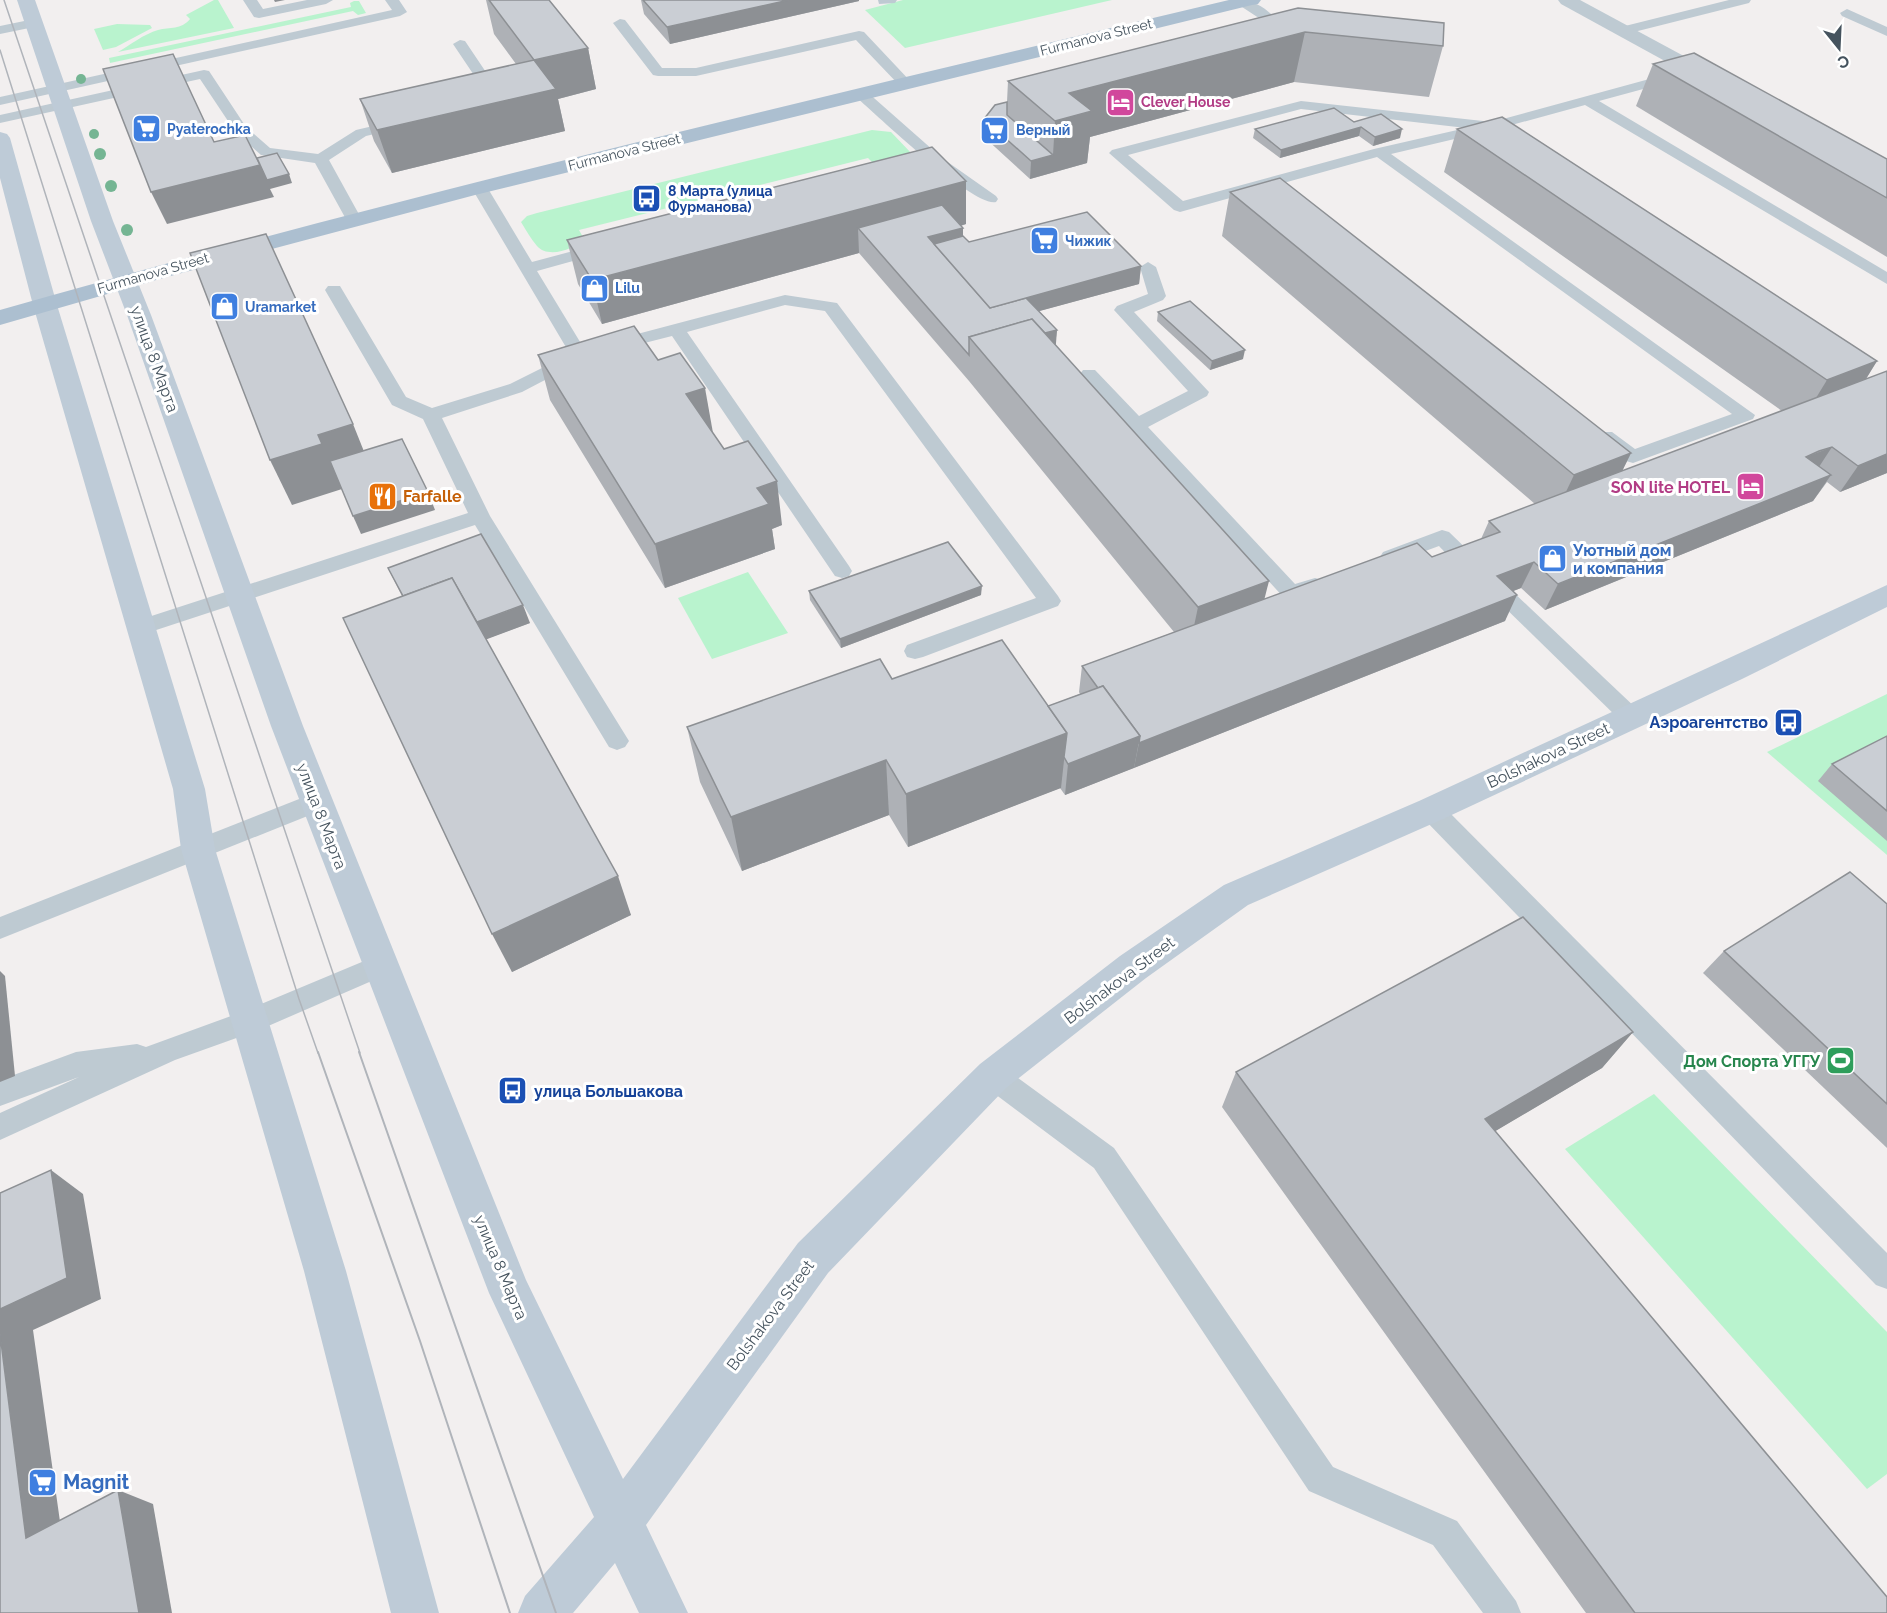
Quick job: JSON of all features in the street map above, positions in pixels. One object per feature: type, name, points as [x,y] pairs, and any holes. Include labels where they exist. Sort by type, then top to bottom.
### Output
[{"type":"main road","name":"улица 8 Марта","points":[[26,0],[102,222],[126,280],[317,802],[510,1293],[664,1613]]},
{"type":"main road","name":"Furmanova Street","points":[[0,318],[126,280],[353,218],[1248,1]]},
{"type":"main road","points":[[0,138],[45,305],[189,789],[198,849],[325,1271],[415,1613]]},
{"type":"main road","name":"Bolshakova Street","points":[[542,1613],[620,1522],[813,1258],[993,1076],[1133,967],[1236,895],[1431,810],[1731,671],[1887,595]]},
{"type":"street","points":[[1568,0],[1726,87]]},
{"type":"lane","points":[[250,0],[259,14],[326,0]]},
{"type":"lane","points":[[0,119],[60,97],[400,12],[392,0]]},
{"type":"lane","points":[[1622,31],[1744,0]]},
{"type":"lane","points":[[1248,1],[1273,21],[1284,38],[1273,41]]},
{"type":"lane","points":[[1847,13],[1887,32]]},
{"type":"lane","points":[[0,30],[34,23]]},
{"type":"lane","points":[[620,24],[658,72],[696,72],[859,35],[905,83]]},
{"type":"lane","points":[[460,44],[497,100],[486,103]]},
{"type":"lane","points":[[1492,126],[1301,105],[1117,153],[1180,207],[1379,152],[1492,126],[1696,70]]},
{"type":"lane","points":[[0,101],[60,97],[204,74],[241,130],[266,152],[321,159],[361,133],[418,119]]},
{"type":"lane","points":[[861,94],[936,161],[990,199]]},
{"type":"lane","points":[[1589,100],[1887,279]]},
{"type":"lane","points":[[1379,152],[1746,415],[1633,457],[1595,428]]},
{"type":"lane","points":[[321,159],[353,218]]},
{"type":"lane","points":[[914,167],[936,161]]},
{"type":"lane","points":[[1274,181],[1293,195]]},
{"type":"lane","points":[[478,187],[579,355]]},
{"type":"lane","points":[[528,268],[618,244]]},
{"type":"lane","points":[[1137,425],[1200,392],[1123,310],[1158,296],[1148,267]]},
{"type":"lane","points":[[334,290],[399,401],[431,415],[480,516],[617,741]]},
{"type":"lane","points":[[431,415],[516,388],[579,355],[785,300],[831,307],[1050,601],[915,651]]},
{"type":"lane","points":[[677,330],[842,571]]},
{"type":"lane","points":[[1089,374],[1292,594],[1335,578]]},
{"type":"lane","points":[[141,627],[480,516]]},
{"type":"lane","points":[[1367,566],[1442,537],[1471,564]]},
{"type":"lane","points":[[1504,595],[1630,716]]},
{"type":"lane","points":[[0,927],[317,802]]},
{"type":"lane","points":[[1431,810],[1887,1274]]},
{"type":"lane","points":[[0,1127],[166,1051],[249,1021],[381,965]]},
{"type":"lane","points":[[0,1093],[76,1065],[166,1051]]},
{"type":"lane","points":[[993,1076],[1104,1158],[1321,1479],[1445,1533],[1504,1613]]},
{"type":"green space","points":[[218,0],[234,28],[118,52],[153,32],[187,23],[190,19],[186,15]]},
{"type":"green space","points":[[903,0],[1112,0],[905,48],[865,10]]},
{"type":"green space","points":[[359,1],[366,13],[358,15],[353,11],[110,63],[109,58],[351,7],[350,3]]},
{"type":"green space","points":[[117,24],[150,25],[152,28],[116,47],[103,50],[94,29]]},
{"type":"green space","points":[[872,130],[891,132],[913,155],[877,167],[868,158],[579,230],[584,239],[561,251],[542,250],[521,222],[527,216],[537,213]]},
{"type":"green space","points":[[748,572],[788,633],[712,659],[678,598]]},
{"type":"green space","points":[[1887,694],[1887,855],[1767,752]]},
{"type":"green space","points":[[1654,1094],[1887,1332],[1887,1474],[1867,1489],[1565,1149]]},
{"type":"building","points":[[489,0],[549,0],[588,48],[534,60]]},
{"type":"building","points":[[643,0],[789,0],[667,27]]},
{"type":"building","points":[[1298,8],[1444,23],[1443,46],[1305,32],[1069,93],[1092,111],[1055,121],[1008,81]]},
{"type":"building","points":[[1694,53],[1887,159],[1887,198],[1653,64]]},
{"type":"building","points":[[173,54],[214,142],[245,135],[260,165],[151,192],[103,69]]},
{"type":"building","points":[[534,60],[556,89],[377,130],[360,99]]},
{"type":"building","points":[[1007,102],[1007,115],[1053,155],[1031,161],[984,119],[995,105]]},
{"type":"building","points":[[1334,108],[1354,122],[1381,114],[1402,129],[1375,137],[1361,127],[1281,150],[1255,129]]},
{"type":"building","points":[[1502,117],[1877,361],[1827,380],[1457,129]]},
{"type":"building","points":[[932,147],[966,181],[592,280],[567,240]]},
{"type":"building","points":[[277,153],[289,174],[267,180],[257,158]]},
{"type":"building","points":[[1280,178],[1631,453],[1574,475],[1230,192]]},
{"type":"building","points":[[942,205],[963,228],[928,237],[990,308],[1026,298],[1057,330],[1045,333],[1032,319],[969,337],[969,355],[858,228]]},
{"type":"building","points":[[1087,212],[1141,266],[990,308],[934,244],[963,236],[969,242]]},
{"type":"building","points":[[266,234],[353,424],[318,435],[322,444],[270,460],[190,253]]},
{"type":"building","points":[[1190,301],[1245,350],[1212,361],[1158,312]]},
{"type":"building","points":[[1032,319],[1269,581],[1198,607],[969,337]]},
{"type":"building","points":[[634,326],[658,360],[680,353],[705,388],[686,394],[724,449],[748,441],[777,481],[757,488],[769,504],[655,544],[538,355]]},
{"type":"building","points":[[1887,371],[1887,454],[1858,466],[1832,447],[1819,451],[1806,457],[1831,475],[1558,584],[1534,562],[1497,576],[1517,595],[1139,743],[1140,736],[1103,686],[1098,688],[1082,666],[1417,543],[1432,557],[1500,532],[1489,521]]},
{"type":"building","points":[[402,439],[428,492],[353,516],[330,461]]},
{"type":"building","points":[[481,534],[523,605],[477,622],[452,578],[403,596],[388,568]]},
{"type":"building","points":[[948,542],[982,586],[840,639],[809,591]]},
{"type":"building","points":[[452,578],[618,876],[492,934],[343,618]]},
{"type":"building","points":[[1002,640],[1067,733],[906,794],[886,760],[731,817],[687,727],[880,659],[892,679]]},
{"type":"building","points":[[1103,686],[1140,736],[1068,764],[1064,757],[1067,733],[1048,706]]},
{"type":"building","points":[[1887,736],[1887,811],[1832,764]]},
{"type":"building","name":"Дом Спорта УГГУ","points":[[1850,872],[1887,904],[1887,1104],[1724,951]]},
{"type":"building","points":[[1523,917],[1633,1032],[1485,1119],[1887,1597],[1887,1613],[1635,1613],[1236,1072]]},
{"type":"building","points":[[51,1170],[67,1278],[0,1309],[0,1193]]},
{"type":"building","points":[[0,1334],[26,1538],[118,1490],[139,1613],[0,1613]]},
{"type":"tram line","points":[[4,0],[360,1053]]},
{"type":"tram line","points":[[0,50],[318,1053]]},
{"type":"tram line","points":[[318,1052],[420,1341],[510,1613]]},
{"type":"tram line","points":[[359,1052],[556,1613]]},
{"type":"place","name":"Clever House","points":[[1120,102]]},
{"type":"place","name":"Pyaterochka","points":[[146,129]]},
{"type":"place","name":"Верный","points":[[995,130]]},
{"type":"place","name":"8 Марта (улица Фурманова)","points":[[647,199]]},
{"type":"place","name":"Чижик","points":[[1044,241]]},
{"type":"place","name":"Lilu","points":[[594,288]]},
{"type":"place","name":"Uramarket","points":[[224,307]]},
{"type":"place","name":"SON lite HOTEL","points":[[1751,487]]},
{"type":"place","name":"Farfalle","points":[[382,496]]},
{"type":"place","name":"Уютный дом и компания","points":[[1552,559]]},
{"type":"place","name":"Аэроагентство","points":[[1789,722]]},
{"type":"place","name":"Дом Спорта УГГУ","points":[[1841,1061]]},
{"type":"place","name":"улица Большакова","points":[[513,1091]]},
{"type":"place","name":"Magnit","points":[[42,1482]]}]
